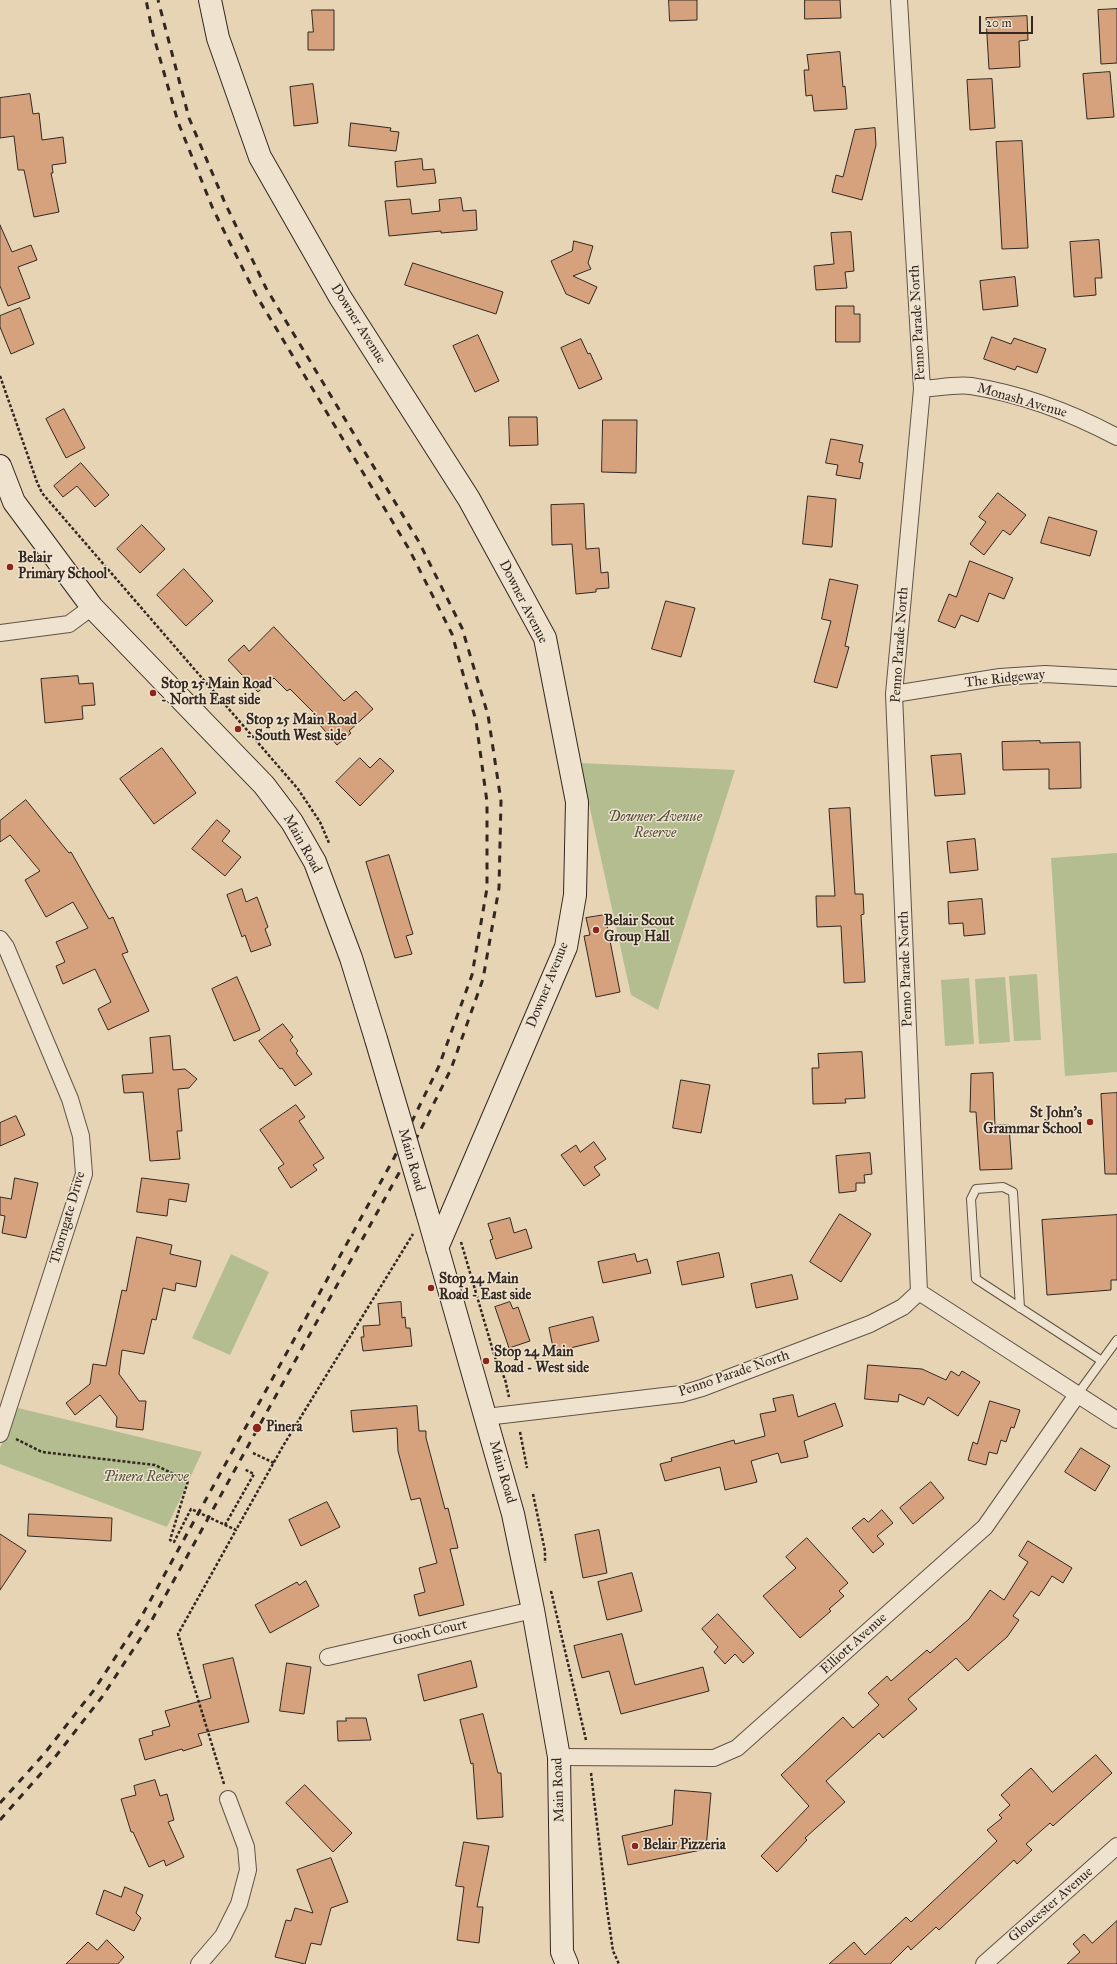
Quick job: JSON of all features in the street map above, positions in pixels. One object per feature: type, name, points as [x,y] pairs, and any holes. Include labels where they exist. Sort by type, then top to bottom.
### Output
[{"type":"main road","name":"Downer Avenue","points":[[210,0],[218,38],[260,157],[340,297],[469,499],[545,638],[577,802],[575,895],[566,947],[453,1214],[437,1248]]},
{"type":"main road","name":"Main Road","points":[[0,466],[14,502],[92,607],[264,785],[292,822],[315,862],[351,958],[427,1212],[513,1514],[533,1610],[559,1757],[560,1960]]},
{"type":"street","name":"Penno Parade North","points":[[486,1417],[681,1394],[695,1390],[870,1324],[904,1307],[919,1292],[894,694],[922,389],[899,0]]},
{"type":"street","name":"Monash Avenue","points":[[922,389],[969,386],[1019,397],[1084,420],[1117,438]]},
{"type":"street","points":[[0,633],[69,624],[92,607]]},
{"type":"street","name":"The Ridgeway","points":[[894,694],[1000,677],[1037,674],[1117,678]]},
{"type":"street","name":"Thorngate Drive","points":[[0,939],[6,947],[70,1099],[81,1136],[84,1174],[0,1433]]},
{"type":"street","points":[[919,1292],[1117,1420]]},
{"type":"street","name":"Elliott Avenue","points":[[559,1757],[714,1758],[737,1748],[985,1527],[1077,1395]]},
{"type":"street","name":"Gooch Court","points":[[328,1657],[533,1610]]},
{"type":"street","points":[[199,1964],[223,1936],[239,1904],[248,1870],[246,1847],[228,1799]]},
{"type":"street","name":"Gloucester Avenue","points":[[984,1964],[1117,1846]]},
{"type":"lane","points":[[1020,1308],[1013,1192],[1004,1187],[976,1189],[971,1199],[976,1279],[1020,1308],[1102,1361]]},
{"type":"lane","points":[[1077,1395],[1117,1340]]},
{"type":"path","points":[[228,1799],[178,1634],[274,1463],[351,1334],[377,1295],[427,1212]]},
{"type":"path","points":[[453,1214],[496,1361],[506,1379],[509,1400]]},
{"type":"path","points":[[520,1432],[528,1468]]},
{"type":"path","points":[[0,1433],[42,1452],[155,1465],[188,1481],[170,1540],[174,1542],[191,1509],[236,1530]]},
{"type":"path","points":[[253,1453],[274,1463]]},
{"type":"path","points":[[224,1525],[254,1474],[244,1469]]},
{"type":"path","points":[[533,1494],[545,1551],[545,1565]]},
{"type":"path","points":[[550,1588],[590,1756],[603,1882],[613,1950],[619,1964]]},
{"type":"green space","name":"Downer Avenue Reserve","points":[[580,763],[735,770],[658,1010],[631,995]]},
{"type":"green space","points":[[1117,853],[1117,1072],[1065,1076],[1051,858]]},
{"type":"green space","points":[[1037,974],[1041,1040],[1014,1041],[1009,976]]},
{"type":"green space","points":[[1005,977],[1010,1042],[979,1044],[975,979]]},
{"type":"green space","points":[[969,978],[974,1044],[945,1046],[941,980]]},
{"type":"green space","points":[[231,1254],[269,1272],[230,1355],[192,1338]]},
{"type":"green space","name":"Pinera Reserve","points":[[18,1408],[202,1452],[167,1527],[0,1464],[0,1448]]},
{"type":"building","points":[[669,0],[697,0],[697,20],[670,21]]},
{"type":"building","points":[[805,0],[840,0],[841,18],[805,19]]},
{"type":"building","points":[[1117,9],[1117,63],[1101,64],[1098,10]]},
{"type":"building","points":[[312,10],[334,10],[334,50],[308,50],[308,32],[313,32]]},
{"type":"building","points":[[1027,16],[1028,40],[1019,41],[1020,67],[989,69],[986,18]]},
{"type":"building","points":[[840,52],[843,87],[845,86],[847,109],[814,111],[812,95],[806,96],[804,70],[809,70],[807,55]]},
{"type":"building","points":[[1110,72],[1114,117],[1087,119],[1083,74]]},
{"type":"building","points":[[992,79],[995,128],[970,130],[967,80]]},
{"type":"building","points":[[313,84],[318,123],[294,126],[290,87]]},
{"type":"building","points":[[30,94],[33,114],[39,113],[42,140],[63,137],[66,163],[52,165],[53,173],[51,173],[59,212],[34,217],[24,170],[18,170],[14,136],[0,138],[0,98]]},
{"type":"building","points":[[351,123],[391,128],[390,131],[399,132],[396,151],[349,146]]},
{"type":"building","points":[[875,128],[876,145],[862,200],[832,192],[836,175],[843,177],[855,130]]},
{"type":"building","points":[[1022,141],[1028,248],[1002,249],[996,142]]},
{"type":"building","points":[[422,159],[423,170],[434,169],[436,183],[397,187],[395,162]]},
{"type":"building","points":[[461,198],[463,211],[476,210],[477,230],[441,233],[441,231],[389,236],[385,201],[410,199],[412,214],[440,211],[439,200]]},
{"type":"building","points":[[0,225],[12,252],[31,245],[37,260],[18,267],[30,298],[8,306],[0,286]]},
{"type":"building","points":[[851,232],[854,271],[845,272],[847,288],[816,290],[814,266],[834,264],[831,233]]},
{"type":"building","points":[[1099,240],[1102,278],[1095,278],[1096,295],[1074,297],[1070,242]]},
{"type":"building","points":[[574,241],[593,246],[588,263],[591,269],[573,276],[597,287],[589,304],[566,294],[551,261],[572,251]]},
{"type":"building","points":[[413,263],[503,292],[496,314],[405,285]]},
{"type":"building","points":[[1015,277],[1018,306],[983,310],[980,281]]},
{"type":"building","points":[[836,306],[854,306],[854,314],[860,314],[860,342],[836,342]]},
{"type":"building","points":[[20,308],[34,344],[11,354],[0,327],[0,316]]},
{"type":"building","points":[[478,335],[499,381],[475,392],[453,346]]},
{"type":"building","points":[[992,337],[1011,344],[1014,338],[1046,349],[1037,373],[1017,366],[1015,370],[984,359]]},
{"type":"building","points":[[581,339],[588,354],[590,353],[602,379],[579,389],[561,348]]},
{"type":"building","points":[[64,409],[85,448],[66,458],[46,419]]},
{"type":"building","points":[[509,417],[537,417],[538,445],[510,446]]},
{"type":"building","points":[[603,420],[637,420],[636,473],[602,472]]},
{"type":"building","points":[[831,439],[863,445],[859,462],[863,463],[860,479],[836,475],[838,465],[826,463]]},
{"type":"building","points":[[81,463],[109,495],[95,507],[77,486],[63,497],[54,486]]},
{"type":"building","points":[[998,493],[1026,515],[1010,535],[1003,530],[984,555],[970,544],[986,522],[979,517]]},
{"type":"building","points":[[808,496],[836,499],[832,547],[803,544]]},
{"type":"building","points":[[584,504],[586,549],[599,548],[601,573],[608,572],[609,588],[596,589],[596,592],[576,594],[572,544],[552,545],[551,505]]},
{"type":"building","points":[[1049,517],[1097,531],[1090,556],[1041,543]]},
{"type":"building","points":[[142,525],[165,549],[140,573],[117,549]]},
{"type":"building","points":[[970,561],[1013,578],[1004,599],[989,593],[978,622],[961,615],[955,628],[938,621],[949,594],[956,597]]},
{"type":"building","points":[[184,569],[213,601],[186,626],[157,595]]},
{"type":"building","points":[[830,579],[858,585],[845,646],[849,647],[837,688],[814,682],[831,621],[822,619]]},
{"type":"building","points":[[666,601],[695,608],[681,657],[652,649]]},
{"type":"building","points":[[274,627],[344,701],[356,691],[373,709],[349,731],[351,733],[337,745],[319,724],[322,721],[290,689],[287,691],[274,678],[258,692],[228,660],[244,645],[249,651]]},
{"type":"building","points":[[78,676],[79,684],[93,683],[95,705],[82,706],[83,719],[45,723],[41,679]]},
{"type":"building","points":[[1040,741],[1040,743],[1080,742],[1081,788],[1049,789],[1049,769],[1003,770],[1002,742]]},
{"type":"building","points":[[162,748],[196,793],[154,824],[120,779]]},
{"type":"building","points":[[961,754],[965,794],[935,796],[931,756]]},
{"type":"building","points":[[360,758],[370,768],[380,758],[394,771],[360,806],[336,782]]},
{"type":"building","points":[[26,800],[69,853],[71,852],[109,919],[113,917],[128,952],[122,954],[149,1011],[108,1030],[98,1009],[111,1002],[95,969],[63,984],[56,966],[65,962],[56,942],[88,928],[73,902],[46,917],[25,880],[40,871],[10,835],[0,842],[0,821]]},
{"type":"building","points":[[850,808],[855,894],[863,894],[864,914],[861,915],[865,982],[844,983],[841,926],[817,927],[816,896],[835,896],[829,809]]},
{"type":"building","points":[[217,820],[230,831],[222,841],[241,857],[225,876],[192,849]]},
{"type":"building","points":[[975,839],[978,870],[950,873],[947,842]]},
{"type":"building","points":[[389,855],[413,934],[406,936],[412,954],[395,958],[366,862]]},
{"type":"building","points":[[242,889],[246,902],[257,897],[268,927],[265,929],[271,945],[251,952],[245,935],[242,937],[227,895]]},
{"type":"building","points":[[982,899],[985,934],[964,936],[963,923],[949,924],[948,902]]},
{"type":"building","points":[[605,915],[620,992],[596,997],[584,936],[590,935],[586,918]]},
{"type":"building","points":[[237,977],[260,1030],[234,1041],[212,989]]},
{"type":"building","points":[[283,1024],[293,1037],[290,1040],[298,1051],[296,1053],[312,1074],[295,1086],[259,1041]]},
{"type":"building","points":[[170,1036],[173,1070],[185,1069],[197,1079],[189,1088],[178,1089],[182,1131],[177,1131],[180,1159],[150,1161],[143,1092],[124,1093],[122,1075],[153,1073],[150,1038]]},
{"type":"building","points":[[862,1052],[865,1098],[845,1099],[846,1103],[813,1104],[812,1068],[819,1068],[818,1054]]},
{"type":"building","points":[[993,1073],[995,1125],[1009,1125],[1012,1169],[980,1170],[976,1112],[970,1112],[971,1074]]},
{"type":"building","points":[[681,1080],[710,1085],[701,1133],[673,1128]]},
{"type":"building","points":[[1117,1093],[1117,1174],[1105,1174],[1101,1094]]},
{"type":"building","points":[[296,1105],[305,1117],[299,1121],[324,1158],[313,1165],[317,1170],[291,1188],[278,1168],[284,1164],[260,1130]]},
{"type":"building","points":[[16,1116],[25,1135],[0,1146],[0,1123]]},
{"type":"building","points":[[594,1142],[606,1159],[594,1167],[600,1175],[584,1186],[561,1155],[576,1145],[580,1152]]},
{"type":"building","points":[[870,1153],[872,1174],[864,1175],[865,1183],[856,1183],[856,1191],[839,1193],[836,1156]]},
{"type":"building","points":[[15,1178],[38,1183],[26,1238],[2,1233],[5,1216],[0,1215],[0,1197],[11,1199]]},
{"type":"building","points":[[142,1178],[189,1184],[186,1202],[169,1199],[167,1216],[137,1212]]},
{"type":"building","points":[[840,1214],[871,1234],[841,1282],[810,1262]]},
{"type":"building","points":[[1117,1215],[1117,1280],[1111,1280],[1111,1290],[1047,1295],[1042,1220]]},
{"type":"building","points":[[510,1218],[514,1233],[526,1229],[532,1248],[496,1259],[490,1240],[493,1239],[488,1224]]},
{"type":"building","points":[[137,1237],[172,1245],[170,1254],[201,1261],[196,1287],[176,1283],[175,1291],[163,1288],[156,1320],[152,1319],[144,1354],[122,1350],[119,1374],[139,1401],[146,1401],[143,1430],[116,1427],[117,1417],[100,1395],[75,1415],[66,1403],[90,1384],[93,1364],[106,1366],[122,1290],[126,1291]]},
{"type":"building","points":[[719,1253],[724,1277],[682,1285],[677,1262]]},
{"type":"building","points":[[635,1254],[637,1262],[647,1259],[651,1273],[603,1283],[598,1262]]},
{"type":"building","points":[[792,1275],[798,1299],[756,1308],[751,1284]]},
{"type":"building","points":[[401,1302],[402,1318],[405,1317],[406,1328],[410,1328],[412,1346],[363,1351],[361,1337],[364,1337],[363,1326],[380,1325],[378,1304]]},
{"type":"building","points":[[510,1302],[513,1309],[518,1307],[530,1341],[509,1348],[495,1307]]},
{"type":"building","points":[[593,1317],[599,1341],[554,1352],[549,1328]]},
{"type":"building","points":[[868,1365],[922,1369],[946,1380],[951,1371],[959,1376],[962,1371],[980,1382],[958,1416],[928,1397],[924,1405],[899,1394],[898,1402],[865,1399]]},
{"type":"building","points":[[793,1395],[798,1417],[835,1403],[843,1426],[804,1441],[808,1457],[781,1463],[778,1453],[751,1461],[757,1482],[725,1490],[720,1467],[665,1481],[660,1464],[672,1461],[671,1458],[734,1440],[735,1444],[765,1436],[760,1414],[776,1411],[773,1399]]},
{"type":"building","points":[[990,1401],[1020,1410],[1014,1428],[1011,1427],[1006,1442],[1001,1440],[997,1454],[989,1452],[986,1465],[968,1460],[973,1442],[977,1444]]},
{"type":"building","points":[[417,1406],[419,1431],[426,1431],[426,1438],[445,1509],[448,1508],[458,1548],[450,1549],[464,1605],[419,1616],[414,1595],[425,1592],[419,1568],[437,1563],[420,1498],[411,1500],[398,1451],[397,1428],[353,1432],[351,1411]]},
{"type":"building","points":[[1081,1448],[1110,1466],[1095,1491],[1065,1472]]},
{"type":"building","points":[[931,1482],[944,1498],[913,1524],[900,1508]]},
{"type":"building","points":[[327,1502],[340,1527],[301,1546],[289,1520]]},
{"type":"building","points":[[882,1510],[893,1523],[877,1536],[884,1544],[873,1553],[852,1528],[864,1518],[868,1522]]},
{"type":"building","points":[[29,1514],[112,1518],[111,1541],[28,1536]]},
{"type":"building","points":[[599,1530],[607,1573],[583,1578],[575,1535]]},
{"type":"building","points":[[0,1534],[26,1551],[0,1590]]},
{"type":"building","points":[[807,1538],[848,1583],[839,1591],[844,1596],[829,1609],[831,1611],[800,1638],[763,1596],[796,1568],[786,1557]]},
{"type":"building","points":[[1028,1541],[1072,1568],[1063,1583],[1052,1576],[1039,1596],[1031,1591],[1013,1616],[1019,1620],[1007,1637],[968,1671],[956,1658],[908,1699],[917,1709],[883,1738],[879,1733],[826,1781],[845,1802],[805,1838],[807,1840],[777,1872],[761,1856],[809,1806],[781,1775],[843,1717],[853,1728],[879,1705],[868,1693],[887,1676],[891,1681],[927,1650],[930,1653],[969,1619],[990,1590],[1004,1600],[1028,1562],[1019,1556]]},
{"type":"building","points":[[632,1573],[642,1611],[607,1620],[598,1582]]},
{"type":"building","points":[[306,1581],[319,1606],[270,1633],[255,1605],[297,1582],[299,1585]]},
{"type":"building","points":[[718,1614],[754,1653],[743,1663],[735,1654],[725,1664],[714,1652],[718,1647],[702,1629]]},
{"type":"building","points":[[622,1634],[635,1685],[703,1667],[709,1691],[621,1714],[609,1671],[582,1678],[574,1646]]},
{"type":"building","points":[[233,1658],[249,1722],[198,1734],[202,1745],[183,1751],[182,1749],[145,1760],[139,1739],[153,1735],[152,1731],[170,1726],[165,1711],[211,1698],[203,1665]]},
{"type":"building","points":[[471,1661],[477,1687],[424,1701],[418,1675]]},
{"type":"building","points":[[287,1663],[311,1667],[304,1714],[280,1711]]},
{"type":"building","points":[[483,1714],[498,1773],[501,1773],[503,1817],[477,1819],[473,1763],[471,1764],[460,1720]]},
{"type":"building","points":[[346,1718],[366,1718],[371,1740],[338,1741],[337,1721],[346,1721]]},
{"type":"building","points":[[1096,1755],[1112,1773],[1053,1826],[1050,1823],[1026,1844],[1032,1850],[1017,1864],[1014,1860],[939,1930],[936,1927],[911,1950],[908,1946],[890,1964],[829,1964],[854,1942],[865,1955],[906,1917],[911,1922],[997,1841],[987,1830],[1002,1818],[999,1815],[1010,1805],[1001,1795],[1031,1768],[1052,1792]]},
{"type":"building","points":[[155,1780],[160,1796],[167,1794],[174,1820],[168,1822],[184,1857],[166,1866],[164,1860],[149,1867],[133,1832],[131,1832],[121,1799],[136,1795],[134,1786]]},
{"type":"building","points":[[305,1785],[352,1833],[333,1852],[286,1803]]},
{"type":"building","points":[[675,1790],[711,1793],[706,1849],[628,1865],[622,1836],[672,1825]]},
{"type":"building","points":[[464,1842],[489,1846],[477,1907],[483,1907],[479,1943],[457,1940],[464,1887],[456,1886]]},
{"type":"building","points":[[331,1858],[348,1902],[331,1908],[321,1945],[311,1943],[305,1964],[275,1957],[286,1920],[291,1921],[295,1908],[313,1913],[297,1870]]},
{"type":"building","points":[[125,1887],[143,1895],[136,1913],[141,1918],[134,1931],[96,1914],[104,1890],[121,1897]]},
{"type":"building","points":[[1117,1921],[1117,1964],[1067,1964],[1080,1952],[1073,1944],[1084,1934],[1092,1943]]},
{"type":"building","points":[[107,1940],[124,1957],[118,1964],[66,1964],[88,1942],[97,1950]]},
{"type":"railway","points":[[0,1803],[44,1754],[94,1690],[139,1621],[394,1158],[439,1066],[472,975],[487,888],[487,802],[476,721],[452,634],[409,549],[256,295],[213,209],[178,122],[153,34],[146,0]]},
{"type":"railway","points":[[0,1820],[52,1761],[102,1697],[148,1627],[399,1173],[451,1069],[483,979],[499,888],[501,801],[488,715],[462,628],[419,542],[266,288],[225,203],[189,118],[158,0]]},
{"type":"place","name":"Belair Primary School","points":[[10,567]]},
{"type":"place","name":"Stop 25 Main Road - North East side","points":[[153,693]]},
{"type":"place","name":"Stop 25 Main Road - South West side","points":[[238,729]]},
{"type":"place","name":"Belair Scout Group Hall","points":[[596,930]]},
{"type":"place","name":"St John's Grammar School","points":[[1090,1122]]},
{"type":"place","name":"Stop 24 Main Road - East side","points":[[431,1288]]},
{"type":"place","name":"Stop 24 Main Road - West side","points":[[486,1361]]},
{"type":"place","name":"Pinera","points":[[257,1428]]},
{"type":"place","name":"Belair Pizzeria","points":[[635,1846]]}]
